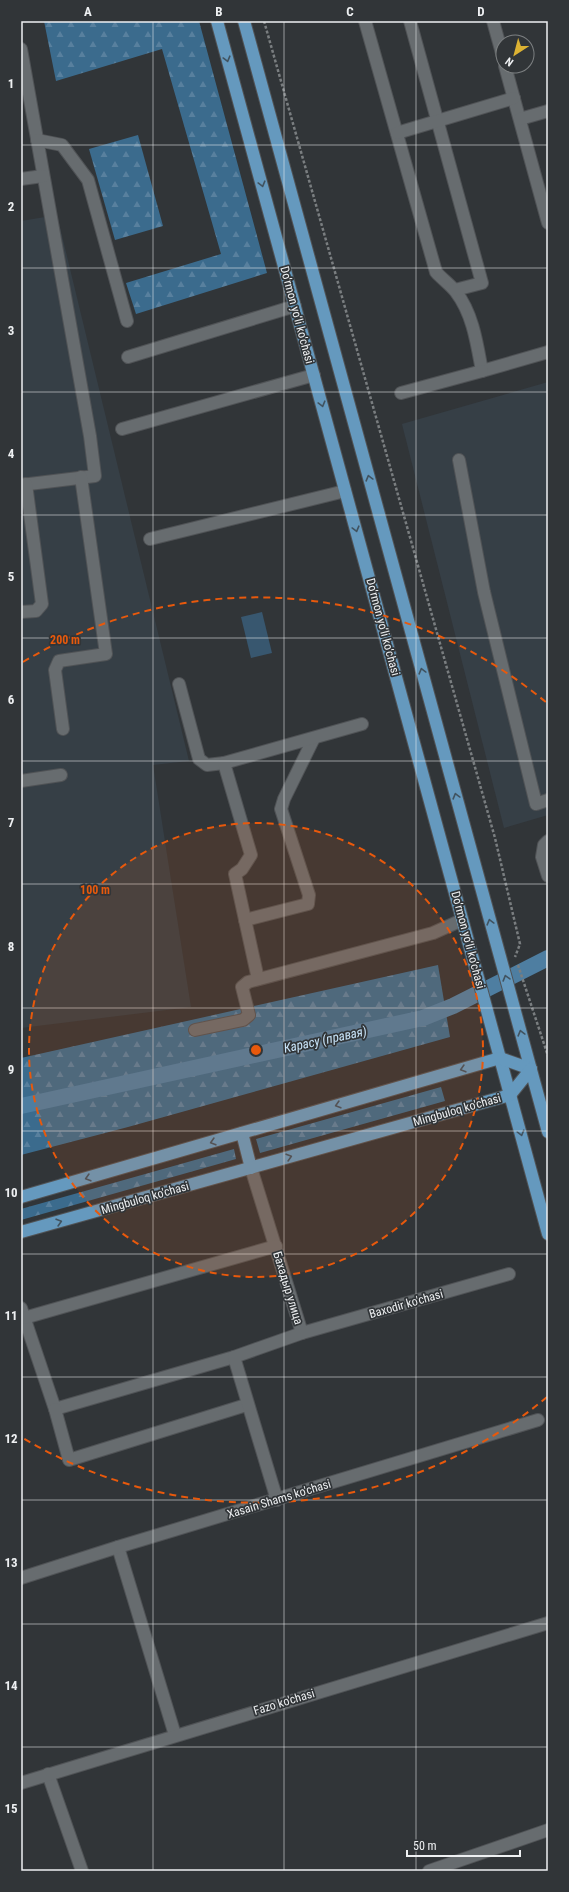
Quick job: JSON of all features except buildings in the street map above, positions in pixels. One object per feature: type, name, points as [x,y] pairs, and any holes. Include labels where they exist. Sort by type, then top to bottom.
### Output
[{"type":"main road","name":"Do‘rmon yo‘li ko‘chasi","points":[[217,21],[548,1234]]},
{"type":"main road","points":[[244,21],[511,998],[531,1069],[544,1099],[548,1132]]},
{"type":"main road","points":[[21,1197],[500,1058],[531,1069]]},
{"type":"main road","name":"Mingbuloq ko'chasi","points":[[21,1232],[510,1095],[531,1069]]},
{"type":"main road","points":[[242,1133],[251,1168]]},
{"type":"street","points":[[365,21],[436,272],[455,290],[462,301],[476,339],[482,371]]},
{"type":"street","points":[[410,21],[482,283],[455,290]]},
{"type":"street","points":[[493,21],[497,34]]},
{"type":"street","points":[[21,53],[90,436],[95,476],[23,485],[27,536],[42,604],[36,611],[21,612]]},
{"type":"street","points":[[508,74],[548,223]]},
{"type":"street","points":[[397,133],[514,98]]},
{"type":"street","points":[[520,119],[548,111]]},
{"type":"street","points":[[37,140],[62,146],[88,180],[127,321]]},
{"type":"street","points":[[21,179],[43,176]]},
{"type":"street","points":[[128,357],[295,306]]},
{"type":"street","points":[[401,393],[548,352]]},
{"type":"street","points":[[122,429],[314,375]]},
{"type":"street","points":[[459,460],[484,592],[536,804],[548,800]]},
{"type":"street","points":[[63,729],[56,670],[59,661],[106,654],[82,477]]},
{"type":"street","points":[[150,539],[345,491]]},
{"type":"street","points":[[179,684],[199,759],[207,765],[224,763],[362,724]]},
{"type":"street","points":[[245,920],[308,904],[309,895],[281,809],[284,799],[314,738]]},
{"type":"street","points":[[224,763],[251,856],[242,869],[235,874],[258,979]]},
{"type":"street","points":[[21,781],[61,775]]},
{"type":"street","points":[[548,840],[544,845],[542,857],[548,876]]},
{"type":"street","points":[[195,1030],[243,1020],[249,1015],[242,987],[248,982],[433,933],[462,920]]},
{"type":"street","name":"Бахадыр улица","points":[[55,1409],[234,1357],[302,1333],[251,1168]]},
{"type":"street","points":[[243,1406],[69,1460],[55,1409],[23,1313],[276,1246]]},
{"type":"street","name":"Baxodir ko'chasi","points":[[302,1333],[509,1274]]},
{"type":"street","points":[[234,1357],[277,1500]]},
{"type":"street","name":"Xasain Shams ko'chasi","points":[[21,1578],[118,1547],[538,1420]]},
{"type":"street","points":[[118,1547],[175,1735]]},
{"type":"street","name":"Fazo ko'chasi","points":[[21,1782],[548,1623]]},
{"type":"street","points":[[48,1774],[82,1871]]},
{"type":"street","points":[[429,1871],[548,1830]]},
{"type":"path","points":[[264,21],[495,838],[520,944],[515,955],[548,1056]]},
{"type":"shaded area","points":[[57,215],[189,761],[153,765],[191,1007],[21,1028],[21,221]]},
{"type":"shaded area","points":[[548,382],[548,815],[504,828],[402,424]]},
{"type":"shaded area","points":[[262,612],[272,653],[251,658],[241,617]]},
{"type":"green space","points":[[44,21],[199,21],[267,273],[136,314],[126,283],[221,254],[162,49],[56,81]]},
{"type":"green space","points":[[138,135],[163,226],[115,240],[89,149]]},
{"type":"green space","points":[[438,965],[450,1037],[128,1127],[21,1155],[21,1058]]},
{"type":"green space","points":[[441,1087],[445,1101],[260,1153],[256,1139]]},
{"type":"green space","points":[[234,1149],[236,1159],[21,1220],[21,1209]]},
{"type":"waterway","name":"Карасу (правая)","points":[[21,1106],[423,1018],[453,1006],[548,958]]}]
